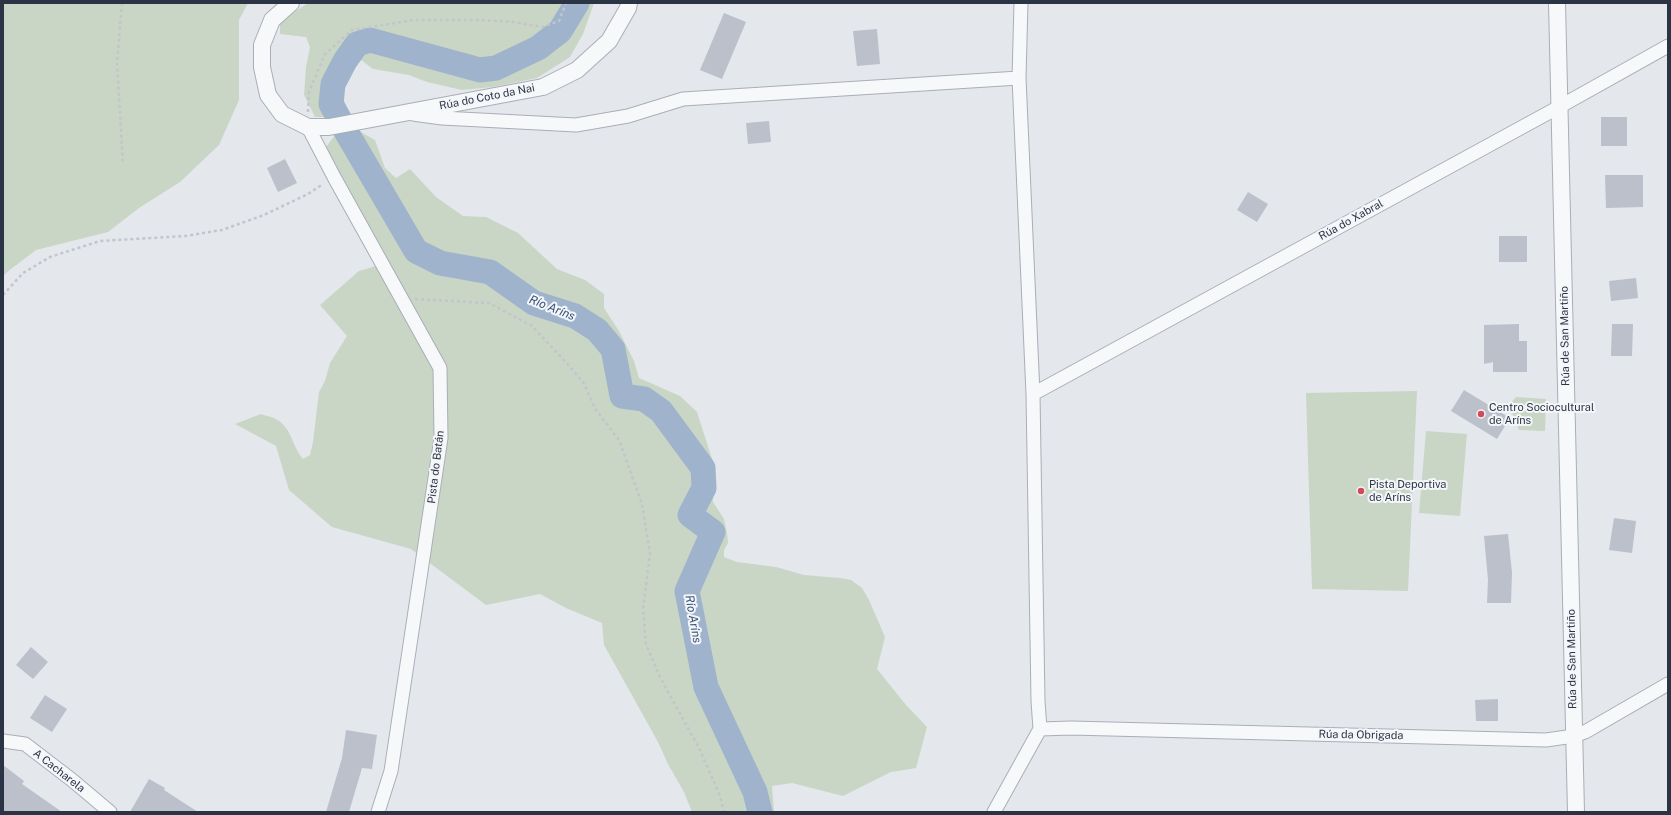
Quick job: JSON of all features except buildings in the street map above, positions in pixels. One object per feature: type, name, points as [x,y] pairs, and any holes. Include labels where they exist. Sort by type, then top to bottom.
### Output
[{"type":"street","points":[[291,3],[272,20],[262,45],[262,66],[268,95],[282,114],[308,127]]},
{"type":"street","name":"Rúa do Coto da Nai","points":[[308,127],[329,127],[543,87],[577,70],[610,41],[628,8],[629,3]]},
{"type":"street","points":[[994,812],[1040,729],[1038,701],[1033,394],[1019,78],[1021,3]]},
{"type":"street","name":"Rúa de San Martiño","points":[[1557,3],[1576,812]]},
{"type":"street","name":"Rúa do Xabral","points":[[1033,394],[1668,46]]},
{"type":"street","points":[[406,112],[442,118],[576,125],[628,116],[683,99],[1019,78]]},
{"type":"street","name":"Pista do Batán","points":[[308,127],[334,177],[440,368],[441,438],[391,771],[378,812]]},
{"type":"street","name":"Rúa da Obrigada","points":[[1040,729],[1071,728],[1546,740],[1574,736],[1585,732],[1668,684]]},
{"type":"street","name":"A Cacharela","points":[[3,741],[25,744],[72,780],[110,812]]},
{"type":"path","points":[[122,3],[117,63],[123,165]]},
{"type":"path","points":[[308,127],[309,92],[325,54],[352,30],[414,20],[479,20],[514,22],[542,27],[558,21],[566,3]]},
{"type":"path","points":[[3,295],[23,273],[50,257],[100,241],[185,236],[222,230],[264,215],[301,197],[334,177]]},
{"type":"path","points":[[402,298],[489,303],[532,326],[583,382],[596,410],[618,440],[642,504],[650,554],[643,609],[646,644],[660,678],[699,748],[720,796],[724,812]]},
{"type":"green space","points":[[3,3],[248,3],[239,20],[239,100],[219,145],[180,182],[139,208],[108,232],[36,250],[7,272],[3,277]]},
{"type":"green space","points":[[308,3],[594,3],[583,34],[570,57],[537,78],[493,87],[462,90],[427,82],[409,75],[373,69],[361,60],[354,60],[342,95],[348,111],[329,117],[315,117],[304,95],[306,67],[310,47],[306,37],[280,34],[280,22]]},
{"type":"green space","points":[[359,131],[375,140],[385,168],[396,178],[410,169],[436,197],[463,216],[486,217],[518,233],[557,269],[585,280],[604,294],[604,308],[619,331],[634,361],[639,378],[680,396],[697,412],[712,459],[713,502],[724,519],[727,533],[728,543],[724,550],[724,557],[737,562],[776,567],[804,575],[851,580],[862,588],[869,600],[885,637],[877,669],[906,705],[927,727],[916,768],[891,772],[843,796],[792,783],[772,786],[774,812],[692,812],[684,792],[668,764],[658,742],[604,645],[602,623],[566,608],[540,594],[486,605],[411,549],[332,527],[289,490],[276,446],[235,424],[261,414],[275,418],[287,429],[303,459],[310,455],[319,392],[325,381],[330,363],[347,336],[320,305],[359,271],[376,266],[380,249],[338,174],[326,147],[335,135]]},
{"type":"green space","name":"Pista Deportiva de Aríns","points":[[1417,391],[1408,591],[1312,589],[1306,393]]},
{"type":"green space","points":[[1516,397],[1546,399],[1545,431],[1519,430],[1509,405]]},
{"type":"green space","points":[[1426,431],[1467,434],[1460,516],[1419,513]]},
{"type":"waterway","name":"Río Aríns","points":[[577,3],[560,31],[538,48],[496,68],[480,70],[370,40],[357,44],[345,61],[333,84],[331,104],[416,251],[440,263],[490,272],[534,303],[575,316],[597,330],[613,349],[622,396],[644,399],[661,411],[703,468],[704,488],[690,515],[713,532],[687,591],[706,687],[755,792],[760,812]]},
{"type":"place","name":"Centro Sociocultural de Aríns","points":[[1481,414]]},
{"type":"place","name":"Pista Deportiva de Aríns","points":[[1361,491]]}]
